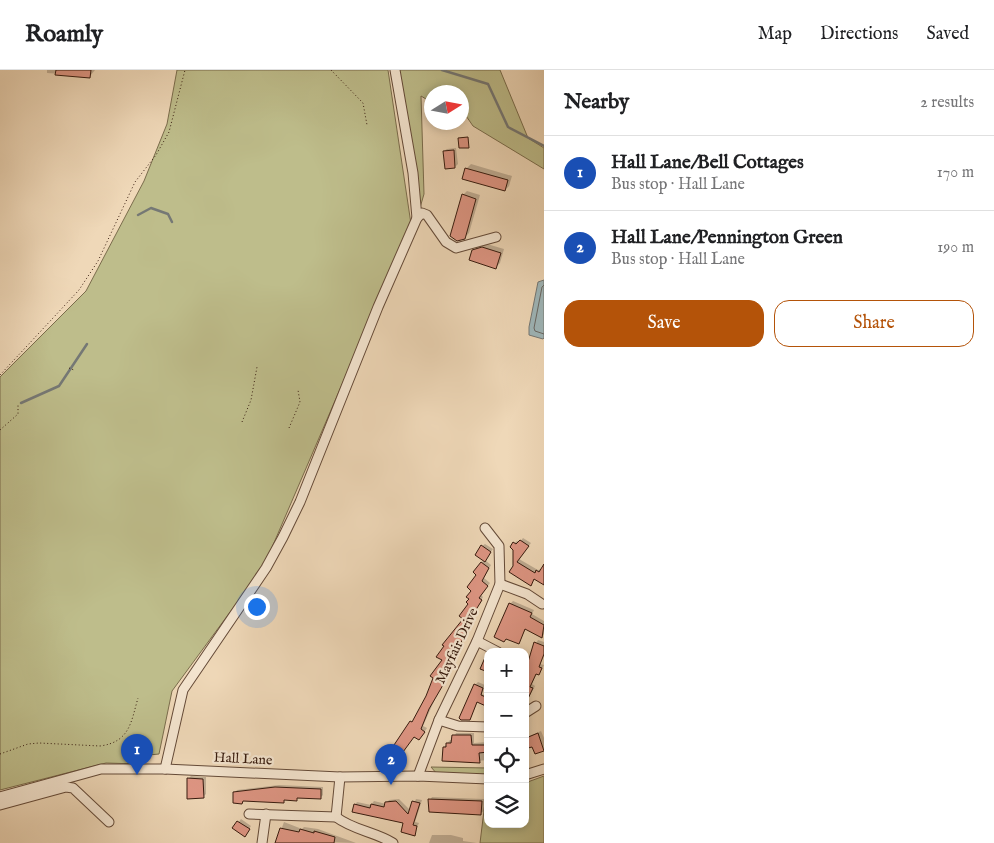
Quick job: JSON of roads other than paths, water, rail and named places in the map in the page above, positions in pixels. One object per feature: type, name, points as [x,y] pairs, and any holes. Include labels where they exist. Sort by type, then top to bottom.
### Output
[{"type":"street","points":[[165,769],[183,690],[266,568],[283,537],[300,502],[378,307],[416,218],[413,173],[395,70]]},
{"type":"street","points":[[416,218],[422,213],[427,215],[446,242],[456,248],[496,237]]},
{"type":"street","name":"Mayfair Drive","points":[[418,776],[439,720],[477,641],[500,584],[499,546],[485,528]]},
{"type":"street","points":[[500,584],[527,594],[542,604]]},
{"type":"street","points":[[477,641],[490,648]]},
{"type":"street","points":[[529,710],[536,706]]},
{"type":"street","points":[[439,720],[458,726],[484,727]]},
{"type":"street","name":"Hall Lane","points":[[0,797],[101,769],[165,769],[340,777],[418,776],[484,779]]},
{"type":"street","points":[[529,774],[544,769]]},
{"type":"street","points":[[336,817],[340,777]]},
{"type":"street","points":[[0,805],[66,787],[73,788],[109,822]]},
{"type":"street","points":[[250,814],[336,817],[346,824],[383,836],[392,843]]},
{"type":"street","points":[[262,843],[266,814]]},
{"type":"water","points":[[544,280],[543,339],[529,335],[529,327],[538,282]]},
{"type":"waterway","points":[[442,70],[488,84],[508,127],[544,146]]},
{"type":"waterway","points":[[138,215],[151,208],[168,214],[172,222]]},
{"type":"waterway","points":[[21,403],[59,386],[87,344]]},
{"type":"place","name":"Hall Lane/Bell Cottages","points":[[137,775]]},
{"type":"place","name":"Hall Lane/Pennington Green","points":[[391,785]]}]
